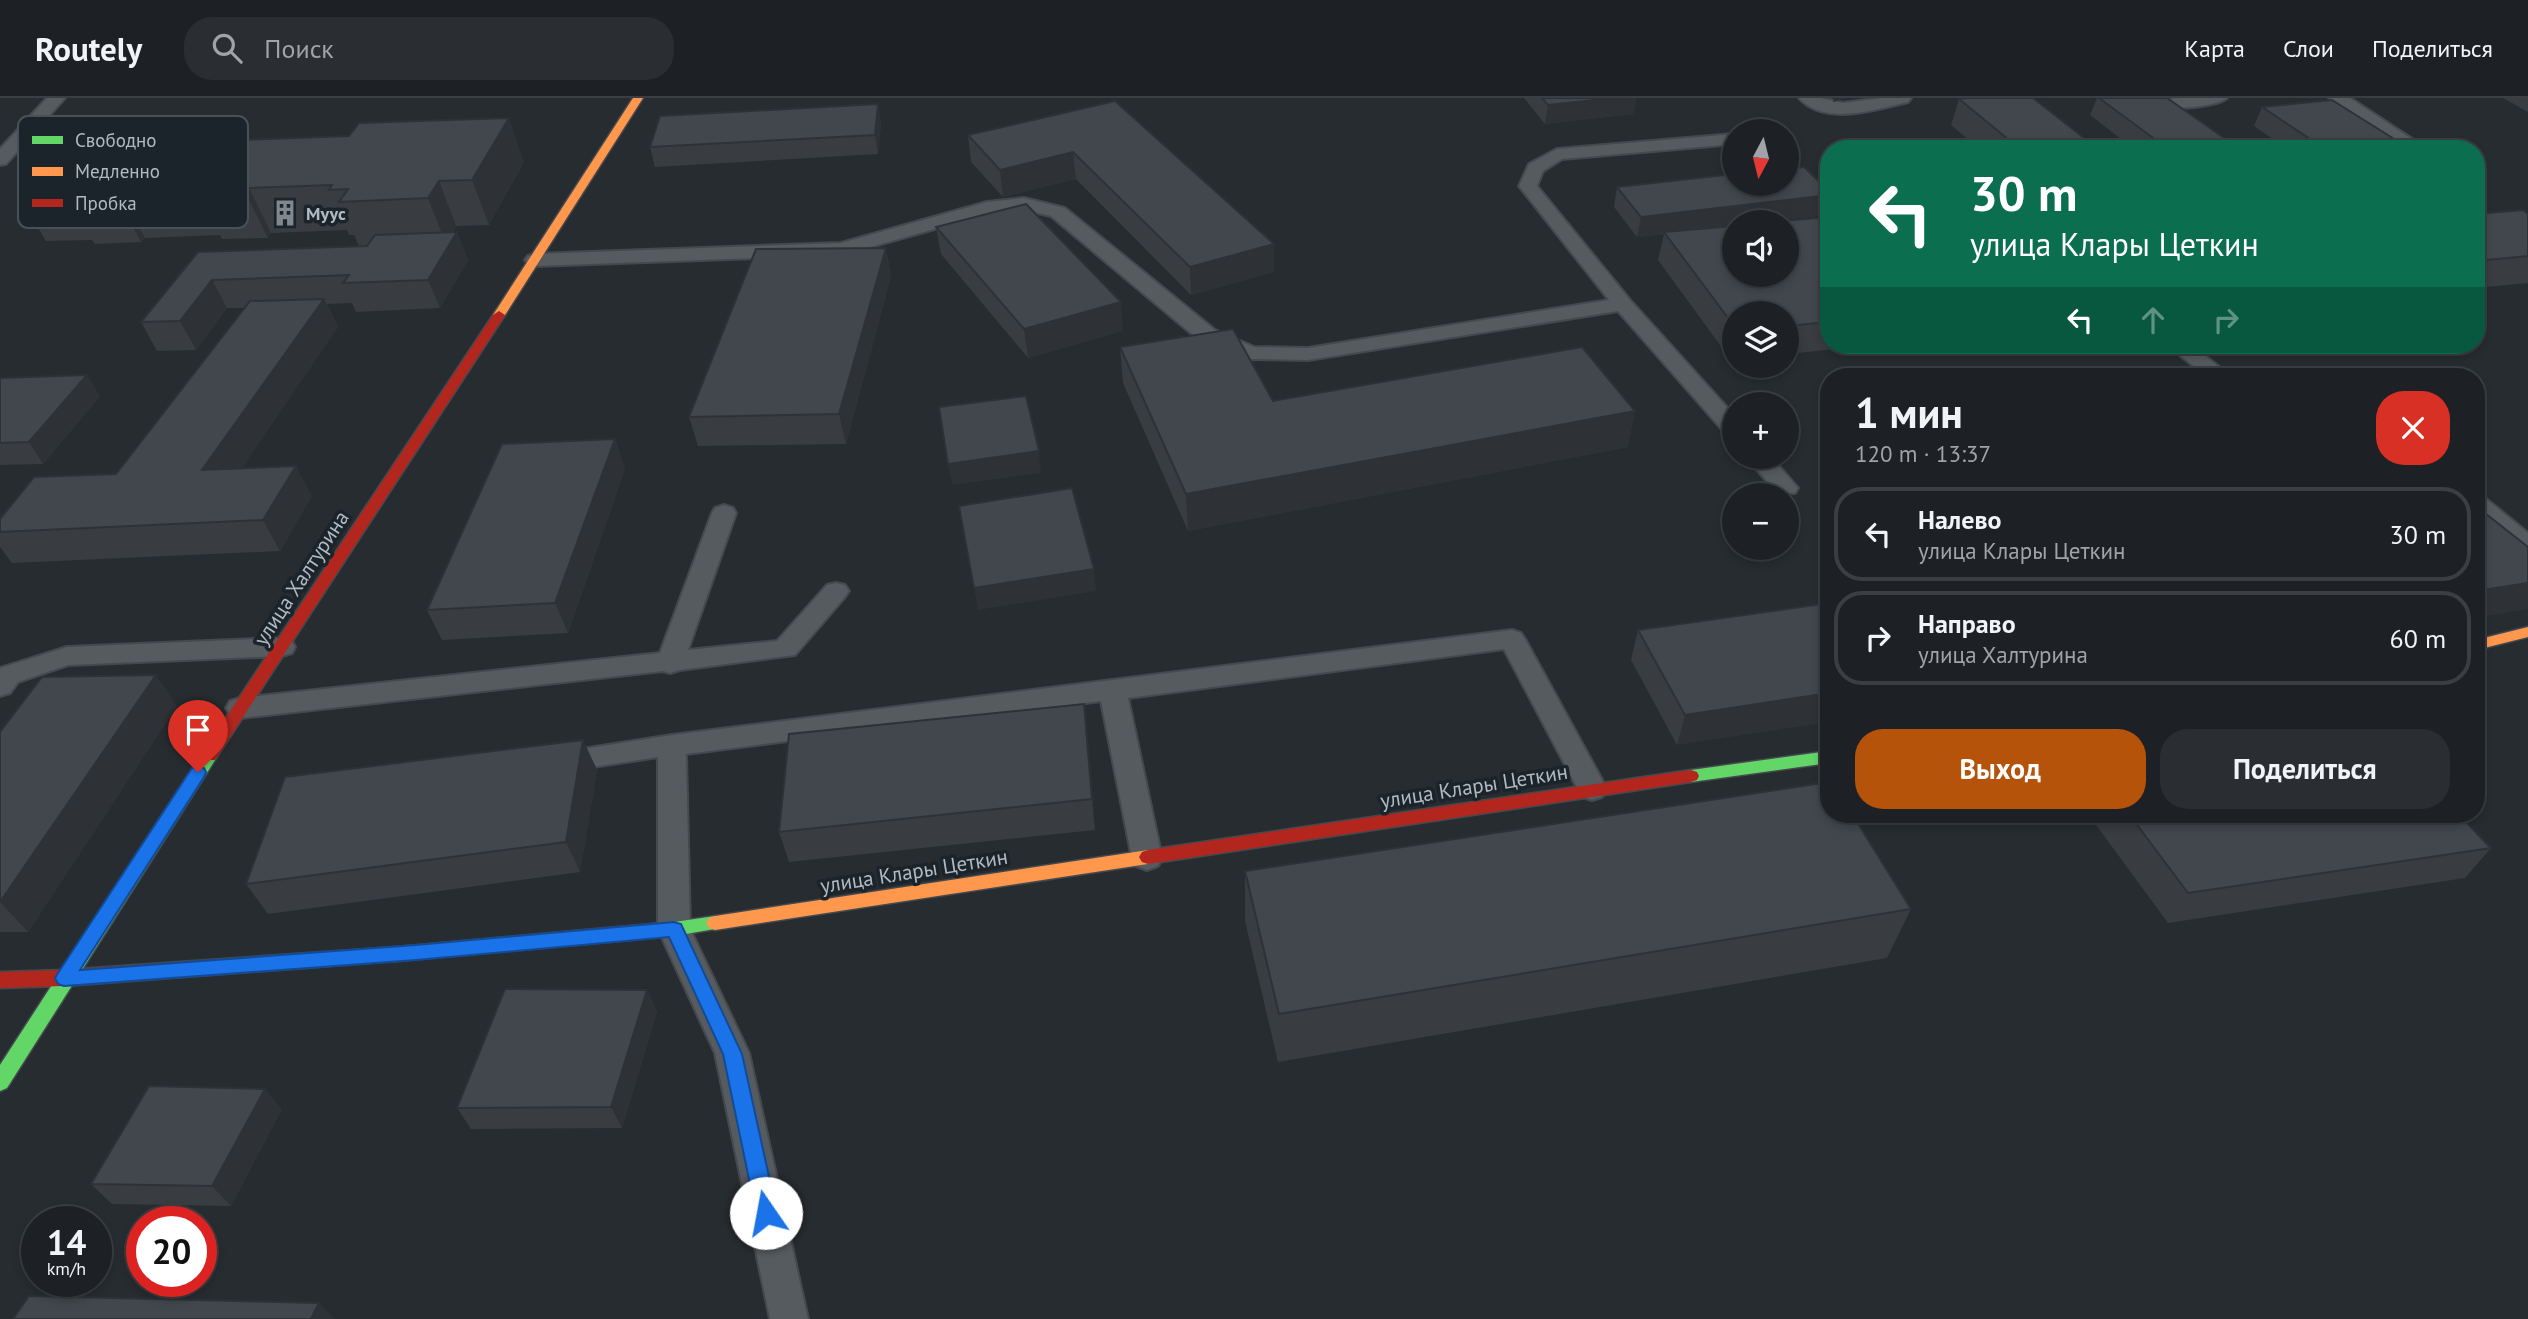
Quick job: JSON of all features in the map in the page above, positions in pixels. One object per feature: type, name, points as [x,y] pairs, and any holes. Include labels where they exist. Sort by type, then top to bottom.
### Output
[{"type":"street","name":"улица Халтурина","points":[[0,1082],[64,978],[536,260],[638,98]]},
{"type":"street","points":[[2485,643],[2528,632]]},
{"type":"street","name":"улица Клары Цеткин","points":[[0,981],[416,953],[674,929],[1592,789],[1820,758]]},
{"type":"lane","points":[[40,116],[56,98]]},
{"type":"lane","points":[[1808,98],[1833,109],[1846,110],[1902,98]]},
{"type":"lane","points":[[2165,101],[2218,98]]},
{"type":"lane","points":[[2338,98],[2404,140]]},
{"type":"lane","points":[[2165,101],[2191,119]]},
{"type":"lane","points":[[0,160],[18,140]]},
{"type":"lane","points":[[1722,140],[1558,154],[1535,168],[1528,186],[1623,304],[1722,415]]},
{"type":"lane","points":[[536,260],[842,249],[987,208],[1024,204],[1058,212],[1207,335],[1251,353],[1308,354],[1623,304]]},
{"type":"lane","points":[[2190,354],[2209,368]]},
{"type":"lane","points":[[1769,469],[1781,483]]},
{"type":"lane","points":[[2485,510],[2528,546]]},
{"type":"lane","points":[[670,664],[724,513]]},
{"type":"lane","points":[[240,708],[670,664],[785,649],[836,591]]},
{"type":"lane","points":[[521,766],[1512,639],[1592,789]]},
{"type":"lane","points":[[3,679],[67,656],[282,647]]},
{"type":"lane","points":[[1114,690],[1147,858]]},
{"type":"lane","points":[[672,746],[674,929],[733,1054],[789,1319]]},
{"type":"building","points":[[1542,98],[1613,98],[1548,105]]},
{"type":"building","points":[[2033,98],[2087,140],[2009,140],[1959,99]]},
{"type":"building","points":[[2099,98],[2167,98],[2227,140],[2156,140]]},
{"type":"building","points":[[2332,100],[2396,140],[2312,140],[2262,107]]},
{"type":"building","points":[[1115,101],[1274,244],[1190,267],[1073,152],[1000,170],[968,135]]},
{"type":"building","points":[[878,104],[875,135],[650,147],[660,116]]},
{"type":"building","points":[[509,118],[472,180],[439,181],[428,198],[339,202],[348,189],[329,190],[332,185],[248,189],[248,140],[349,136],[359,123]]},
{"type":"building","points":[[1804,167],[1820,182],[1820,196],[1641,217],[1617,187],[1722,175],[1722,196],[1799,196],[1799,168]]},
{"type":"building","points":[[1026,204],[1121,302],[1024,329],[936,227]]},
{"type":"building","points":[[2523,210],[2528,214],[2528,256],[2485,260],[2485,213]]},
{"type":"building","points":[[1820,218],[1820,323],[1799,325],[1799,301],[1722,301],[1722,310],[1664,232],[1722,227],[1722,287],[1799,287],[1799,220]]},
{"type":"building","points":[[457,232],[428,280],[343,283],[349,275],[212,280],[180,321],[141,322],[198,252],[367,246],[375,235]]},
{"type":"building","points":[[886,248],[839,414],[689,417],[756,249]]},
{"type":"building","points":[[324,299],[202,470],[296,466],[263,520],[0,532],[0,519],[34,477],[116,474],[250,301]]},
{"type":"building","points":[[1233,329],[1273,401],[1582,347],[1635,411],[1186,494],[1120,347]]},
{"type":"building","points":[[87,375],[29,442],[0,443],[0,378]]},
{"type":"building","points":[[1026,396],[1039,451],[948,464],[939,407]]},
{"type":"building","points":[[615,439],[555,603],[427,610],[502,444]]},
{"type":"building","points":[[1072,488],[1094,569],[974,588],[959,506]]},
{"type":"building","points":[[2485,513],[2528,547],[2528,583],[2485,590]]},
{"type":"building","points":[[1820,604],[1820,694],[1685,715],[1638,630]]},
{"type":"building","points":[[156,675],[0,902],[0,732],[42,677]]},
{"type":"building","points":[[1084,704],[1092,799],[779,832],[789,734]]},
{"type":"building","points":[[583,740],[566,842],[246,884],[285,777]]},
{"type":"building","points":[[1820,783],[1820,823],[1858,823],[1911,909],[1279,1014],[1245,871]]},
{"type":"building","points":[[2136,823],[2467,823],[2491,848],[2188,893]]},
{"type":"building","points":[[505,989],[647,990],[611,1107],[457,1108]]},
{"type":"building","points":[[149,1086],[265,1089],[212,1186],[91,1184]]},
{"type":"building","points":[[28,1297],[319,1303],[311,1319],[13,1319]]},
{"type":"traffic: fast","points":[[0,1082],[209,756]]},
{"type":"traffic: fast","points":[[1691,776],[1820,758]]},
{"type":"traffic: fast","points":[[397,954],[715,923]]},
{"type":"traffic: slow","points":[[499,315],[638,98]]},
{"type":"traffic: slow","points":[[2485,643],[2528,632]]},
{"type":"traffic: slow","points":[[715,923],[1148,857]]},
{"type":"traffic: jam","points":[[209,756],[499,315]]},
{"type":"traffic: jam","points":[[1148,857],[1691,776]]},
{"type":"traffic: jam","points":[[0,980],[64,978],[397,954]]},
{"type":"place","name":"Муус","points":[[285,213]]},
{"type":"route","points":[[198,772],[64,978],[416,953],[674,929],[733,1054],[766,1213]]}]
